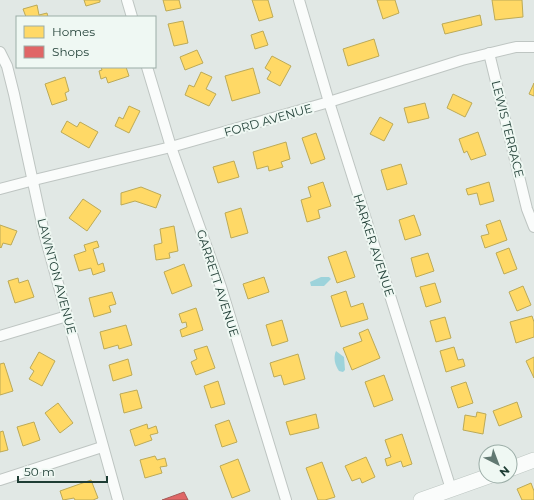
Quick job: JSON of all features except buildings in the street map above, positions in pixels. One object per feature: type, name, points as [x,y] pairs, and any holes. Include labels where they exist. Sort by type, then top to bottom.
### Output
[{"type":"main road","points":[[518,466],[534,460]]},
{"type":"main road","points":[[421,500],[478,480]]},
{"type":"street","points":[[127,0],[132,16]]},
{"type":"street","name":"HARKER AVENUE","points":[[299,0],[329,102],[451,489]]},
{"type":"street","name":"FORD AVENUE","points":[[0,189],[171,147],[329,102],[462,60],[516,47],[534,48]]},
{"type":"street","name":"LAWNTON AVENUE","points":[[0,52],[7,66],[11,80],[34,180],[44,233],[102,447],[118,500]]},
{"type":"street","name":"LEWIS TERRACE","points":[[489,53],[527,209],[534,227]]},
{"type":"street","name":"GARRETT AVENUE","points":[[147,68],[171,147],[221,287],[286,500]]},
{"type":"street","points":[[0,336],[67,316]]},
{"type":"street","points":[[0,480],[102,447]]},
{"type":"water","points":[[321,277],[329,277],[331,279],[324,286],[311,286],[310,282]]},
{"type":"water","points":[[336,351],[344,357],[345,370],[343,372],[339,371],[336,364]]}]
